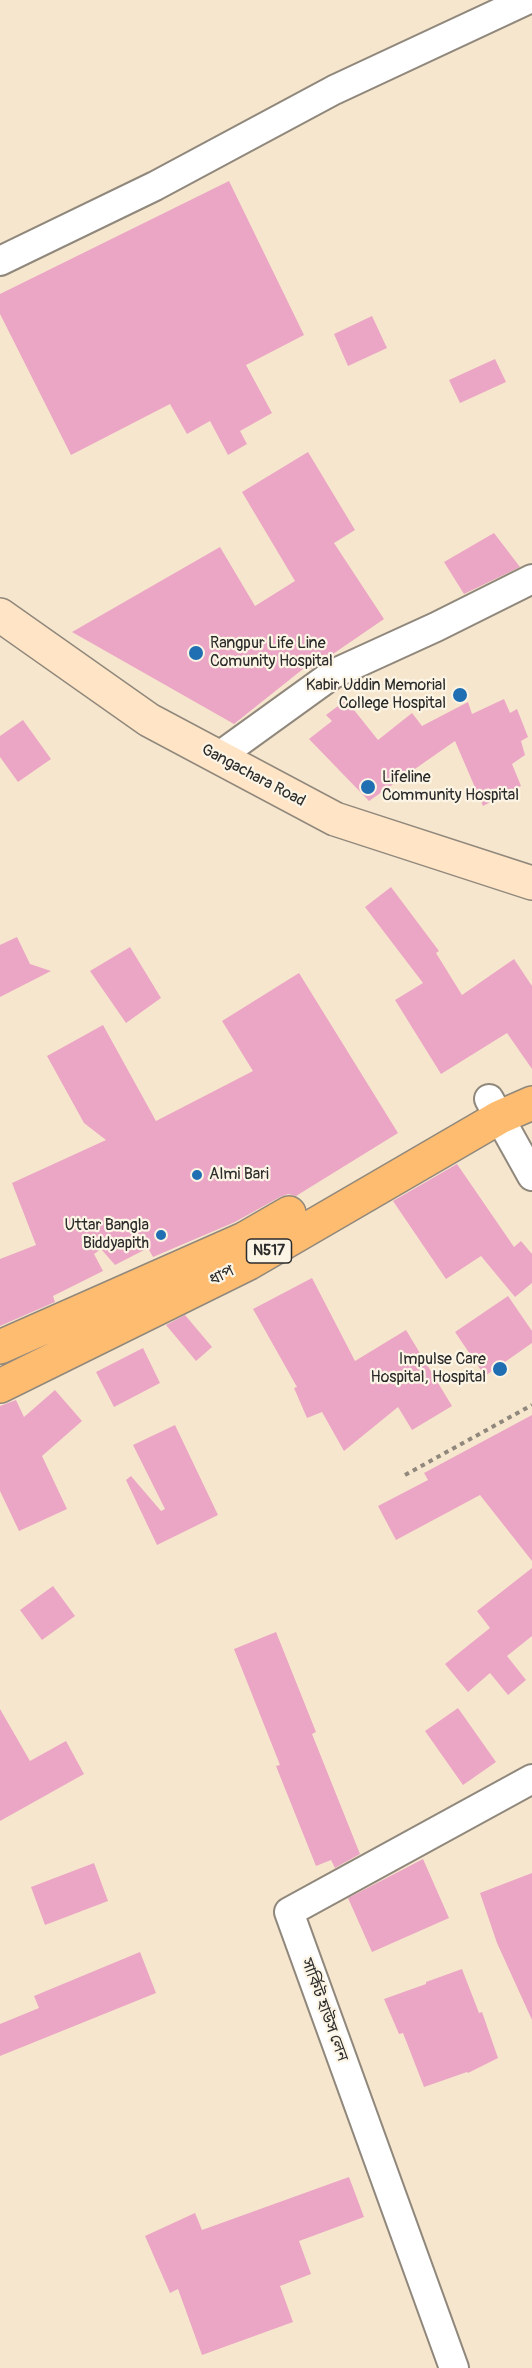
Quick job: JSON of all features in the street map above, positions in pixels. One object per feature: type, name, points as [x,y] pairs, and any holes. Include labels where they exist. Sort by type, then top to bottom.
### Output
[{"type":"highway","name":"ধাপ","points":[[0,1386],[249,1263],[495,1108],[532,1079]]},
{"type":"highway","name":"ধাপ","points":[[0,1347],[244,1239],[495,1108],[532,1103]]},
{"type":"main road","name":"Gangachara Road","points":[[0,615],[149,720],[335,819],[532,883]]},
{"type":"street","points":[[0,261],[155,186],[334,90],[527,0]]},
{"type":"street","points":[[218,757],[333,674],[436,627],[532,579]]},
{"type":"street","points":[[495,1108],[532,1176]]},
{"type":"street","name":"সার্কিট হাউস লেন","points":[[454,2368],[289,1912],[532,1779]]},
{"type":"path","points":[[405,1475],[532,1405]]},
{"type":"building","points":[[229,181],[304,335],[246,365],[272,413],[240,431],[247,444],[228,455],[210,421],[187,434],[170,404],[71,455],[0,314],[0,294]]},
{"type":"building","points":[[372,316],[387,348],[348,366],[334,334]]},
{"type":"building","points":[[495,359],[506,382],[460,403],[449,380]]},
{"type":"building","points":[[308,452],[355,530],[334,543],[384,619],[311,669],[308,665],[234,724],[72,632],[220,547],[255,606],[295,581],[242,492]]},
{"type":"building","points":[[494,533],[520,567],[464,594],[444,562]]},
{"type":"building","points":[[504,699],[510,713],[517,709],[528,737],[521,741],[525,755],[512,764],[521,786],[483,806],[455,741],[369,801],[309,739],[332,721],[326,715],[346,700],[378,740],[412,713],[422,726],[468,702],[472,714]]},
{"type":"building","points":[[23,720],[51,759],[18,782],[0,757],[0,736]]},
{"type":"building","points":[[391,887],[439,951],[436,953],[462,995],[514,959],[532,986],[532,1069],[507,1033],[441,1074],[395,1000],[423,983],[365,907]]},
{"type":"building","points":[[17,937],[30,964],[51,971],[0,997],[0,945]]},
{"type":"building","points":[[130,947],[161,998],[126,1023],[90,971]]},
{"type":"building","points":[[299,973],[398,1133],[296,1196],[288,1194],[280,1197],[235,1222],[153,1257],[148,1248],[115,1265],[101,1249],[94,1254],[103,1271],[53,1296],[55,1302],[0,1326],[0,1259],[36,1245],[12,1183],[106,1140],[84,1123],[47,1056],[103,1025],[156,1121],[253,1071],[222,1021]]},
{"type":"building","points":[[457,1164],[514,1247],[521,1241],[532,1254],[532,1283],[515,1297],[481,1256],[446,1279],[393,1201]]},
{"type":"building","points":[[312,1278],[355,1361],[406,1330],[452,1406],[412,1430],[398,1407],[344,1451],[322,1412],[307,1418],[294,1388],[297,1387],[253,1309]]},
{"type":"building","points":[[508,1296],[532,1331],[532,1343],[485,1376],[455,1332]]},
{"type":"building","points":[[185,1315],[212,1347],[196,1361],[166,1325]]},
{"type":"building","points":[[143,1348],[160,1383],[114,1407],[96,1372]]},
{"type":"building","points":[[55,1390],[82,1421],[42,1456],[67,1509],[19,1531],[0,1491],[0,1406],[16,1400],[24,1417]]},
{"type":"building","points":[[532,1415],[532,1561],[480,1495],[396,1540],[378,1506],[428,1480],[424,1473]]},
{"type":"building","points":[[175,1425],[218,1515],[157,1545],[126,1480],[131,1476],[161,1511],[165,1509],[133,1445]]},
{"type":"building","points":[[532,1568],[532,1636],[507,1656],[526,1680],[508,1695],[490,1673],[468,1692],[445,1664],[490,1628],[477,1611]]},
{"type":"building","points":[[53,1586],[75,1616],[42,1640],[20,1610]]},
{"type":"building","points":[[276,1632],[316,1732],[312,1734],[360,1854],[335,1868],[331,1860],[316,1866],[276,1766],[280,1765],[234,1649]]},
{"type":"building","points":[[458,1708],[496,1762],[463,1785],[425,1731]]},
{"type":"building","points":[[0,1709],[30,1761],[66,1741],[84,1774],[0,1821]]},
{"type":"building","points":[[423,1859],[449,1918],[372,1952],[348,1898]]},
{"type":"building","points":[[94,1863],[108,1901],[45,1925],[31,1887]]},
{"type":"building","points":[[532,1873],[532,2020],[497,1943],[480,1893]]},
{"type":"building","points":[[140,1952],[156,1993],[0,2056],[0,2024],[39,2008],[34,1996]]},
{"type":"building","points":[[462,1969],[479,2013],[482,2012],[498,2058],[468,2073],[424,2087],[403,2033],[399,2034],[384,1999]]},
{"type":"building","points":[[349,2177],[364,2217],[299,2241],[311,2274],[280,2286],[293,2322],[202,2355],[178,2289],[170,2293],[145,2236],[195,2213],[202,2230]]},
{"type":"place","name":"Rangpur Life Line Comunity Hospital","points":[[196,653]]},
{"type":"place","name":"Kabir Uddin Memorial College Hospital","points":[[460,695]]},
{"type":"place","name":"Lifeline Community Hospital","points":[[368,787]]},
{"type":"place","name":"Almi Bari","points":[[197,1175]]},
{"type":"place","name":"Uttar Bangla Biddyapith","points":[[161,1235]]},
{"type":"place","name":"Impulse Care Hospital, Hospital","points":[[500,1369]]}]
